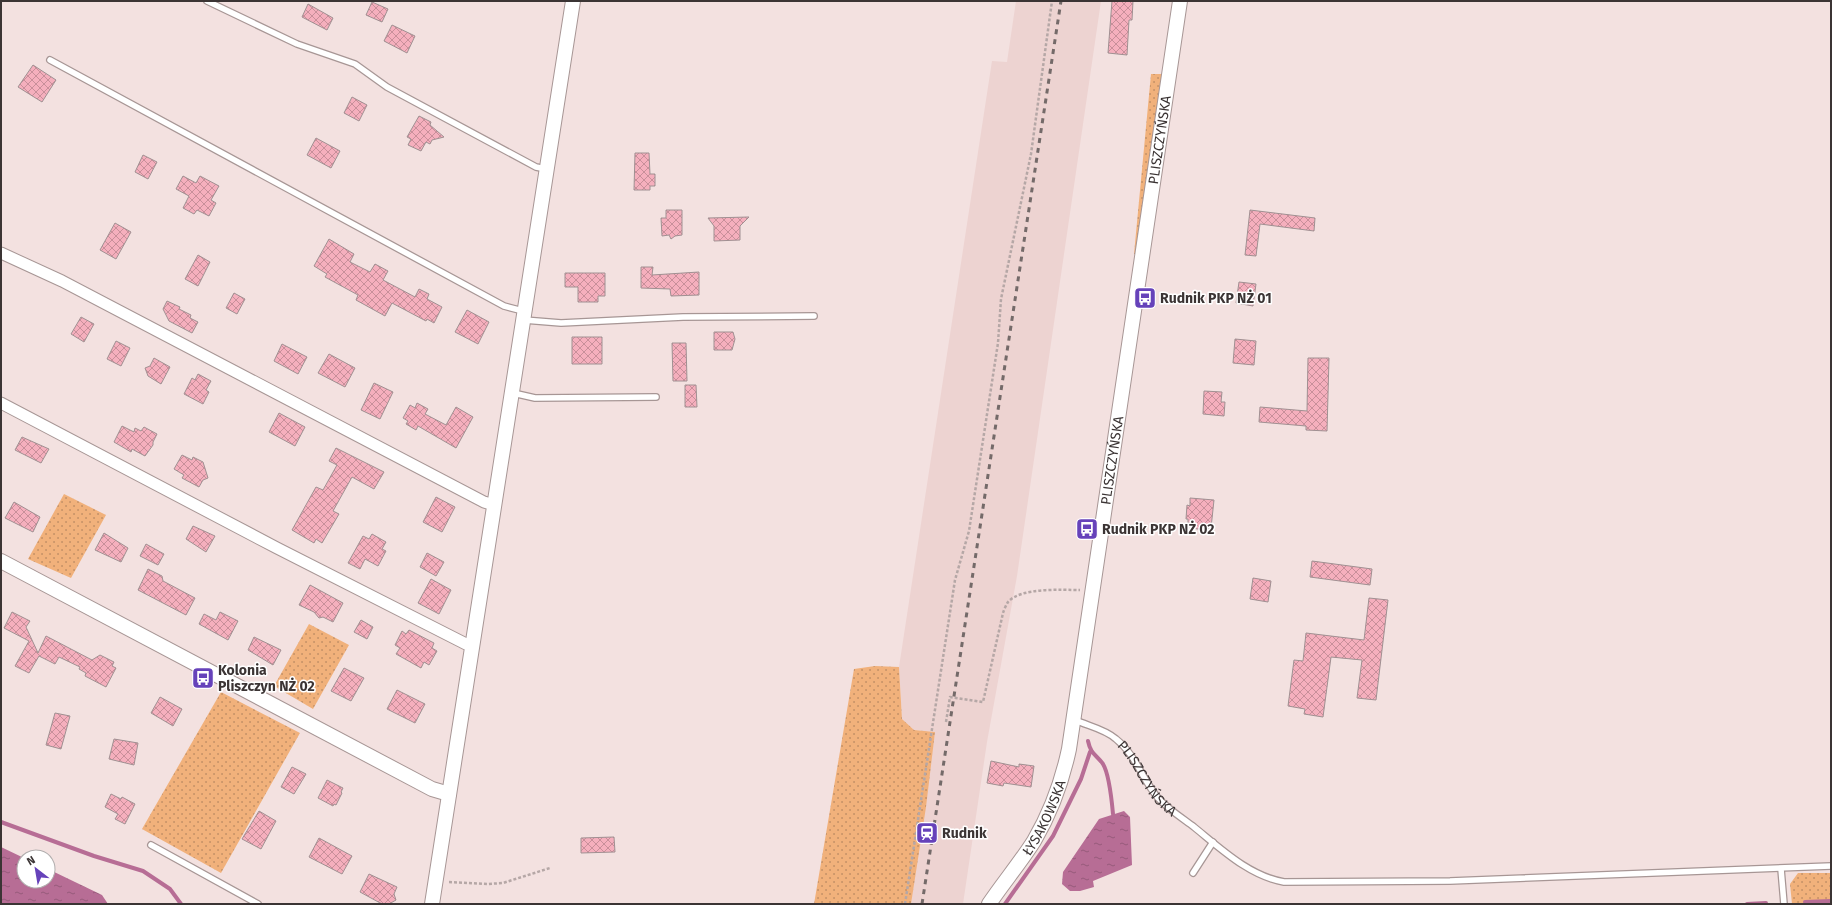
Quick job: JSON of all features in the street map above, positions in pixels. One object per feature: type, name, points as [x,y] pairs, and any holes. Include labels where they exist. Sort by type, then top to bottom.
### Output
[{"type":"street","points":[[432,904],[573,1]]},
{"type":"street","name":"PLISZCZYŃSKA","points":[[1075,720],[1180,1]]},
{"type":"street","points":[[1,253],[62,281],[484,502],[494,505]]},
{"type":"street","points":[[1,403],[277,548],[466,644],[473,646]]},
{"type":"street","points":[[1,561],[428,787],[449,794]]},
{"type":"street","name":"ŁYSAKOWSKA","points":[[989,904],[1033,842],[1048,815],[1065,768],[1075,720]]},
{"type":"lane","points":[[207,1],[297,44],[355,64],[387,87],[536,167],[546,169]]},
{"type":"lane","points":[[50,60],[523,315],[561,323],[683,317],[814,316]]},
{"type":"lane","points":[[511,393],[535,398],[656,397]]},
{"type":"lane","name":"PLISZCZYŃSKA","points":[[1075,720],[1109,733],[1124,745],[1133,756],[1149,786],[1158,798],[1213,842],[1244,865],[1262,875],[1284,882],[1442,881],[1831,866]]},
{"type":"lane","points":[[1193,873],[1213,842]]},
{"type":"lane","points":[[152,845],[258,904]]},
{"type":"lane","points":[[1781,869],[1784,904]]},
{"type":"path","points":[[906,904],[929,740],[948,636],[955,580],[969,531],[998,343],[1001,299],[1032,154],[1052,1]]},
{"type":"path","points":[[946,722],[950,697],[983,702],[1003,614],[1009,602],[1023,594],[1038,590],[1093,590]]},
{"type":"path","points":[[435,880],[467,883],[503,883],[550,868]]},
{"type":"shaded area","points":[[1016,1],[1101,1],[1017,576],[987,742],[963,904],[911,904],[935,732],[914,730],[902,719],[899,667],[992,61],[1007,62]]},
{"type":"shaded area","points":[[1151,74],[1168,74],[1139,255],[1134,254]]},
{"type":"shaded area","points":[[64,494],[106,515],[71,578],[28,559]]},
{"type":"shaded area","points":[[309,624],[349,645],[313,709],[274,686]]},
{"type":"shaded area","points":[[875,666],[899,667],[902,719],[914,730],[935,732],[926,807],[911,904],[814,904],[854,669]]},
{"type":"shaded area","points":[[221,692],[300,733],[221,873],[142,829]]},
{"type":"shaded area","points":[[1798,873],[1831,873],[1831,904],[1792,904],[1790,884]]},
{"type":"water","points":[[1124,811],[1130,817],[1132,865],[1093,881],[1094,887],[1080,891],[1070,891],[1062,884],[1063,872],[1099,819]]},
{"type":"water","points":[[1,847],[16,854],[16,889],[56,889],[56,873],[102,895],[108,904],[1,904]]},
{"type":"building","points":[[1112,1],[1133,1],[1132,20],[1129,20],[1127,55],[1108,53]]},
{"type":"building","points":[[372,2],[388,9],[382,22],[366,15]]},
{"type":"building","points":[[308,4],[333,18],[327,30],[302,17]]},
{"type":"building","points":[[392,25],[415,36],[407,53],[384,41]]},
{"type":"building","points":[[33,65],[56,80],[42,102],[18,87]]},
{"type":"building","points":[[352,97],[367,105],[359,121],[344,113]]},
{"type":"building","points":[[419,116],[431,122],[430,125],[444,137],[432,140],[430,144],[426,142],[421,151],[408,145],[411,139],[407,137]]},
{"type":"building","points":[[316,138],[340,151],[331,168],[307,155]]},
{"type":"building","points":[[635,153],[649,153],[650,174],[655,174],[655,186],[650,186],[650,190],[634,190]]},
{"type":"building","points":[[143,155],[157,162],[148,179],[135,172]]},
{"type":"building","points":[[183,176],[196,183],[200,176],[219,186],[211,200],[216,203],[209,216],[197,210],[194,214],[183,208],[189,196],[176,189]]},
{"type":"building","points":[[666,210],[682,210],[682,235],[675,236],[671,239],[669,235],[662,236],[661,218],[666,218]]},
{"type":"building","points":[[1250,210],[1315,218],[1314,231],[1260,224],[1256,256],[1245,255]]},
{"type":"building","points":[[749,217],[740,226],[740,240],[714,241],[714,226],[708,218]]},
{"type":"building","points":[[115,223],[131,232],[116,259],[100,250]]},
{"type":"building","points":[[329,239],[354,254],[350,262],[370,272],[375,264],[388,271],[383,280],[415,297],[419,289],[429,294],[427,299],[442,307],[434,323],[427,319],[426,321],[392,303],[385,316],[356,300],[358,295],[325,277],[327,274],[314,266]]},
{"type":"building","points":[[198,255],[210,262],[198,286],[185,279]]},
{"type":"building","points":[[641,267],[653,267],[652,275],[699,272],[699,295],[671,296],[670,289],[641,288]]},
{"type":"building","points":[[565,273],[605,273],[605,296],[598,296],[598,302],[578,302],[578,287],[565,287]]},
{"type":"building","points":[[1239,282],[1256,284],[1253,306],[1236,303]]},
{"type":"building","points":[[234,293],[245,299],[237,314],[226,308]]},
{"type":"building","points":[[167,301],[180,307],[179,309],[191,315],[190,318],[198,322],[192,333],[169,321],[163,309]]},
{"type":"building","points":[[467,310],[489,322],[478,344],[455,332]]},
{"type":"building","points":[[81,317],[94,324],[84,342],[71,334]]},
{"type":"building","points":[[714,332],[733,332],[735,339],[732,350],[714,350]]},
{"type":"building","points":[[572,337],[602,337],[602,364],[572,364]]},
{"type":"building","points":[[1235,339],[1256,341],[1254,365],[1233,363]]},
{"type":"building","points":[[116,341],[130,348],[121,366],[107,359]]},
{"type":"building","points":[[672,343],[686,343],[687,381],[673,381]]},
{"type":"building","points":[[282,344],[307,357],[298,374],[274,361]]},
{"type":"building","points":[[329,354],[355,368],[345,387],[318,373]]},
{"type":"building","points":[[154,358],[170,367],[161,384],[148,376],[145,368],[150,366]]},
{"type":"building","points":[[1308,358],[1329,358],[1327,431],[1306,430],[1306,426],[1259,422],[1260,407],[1307,411]]},
{"type":"building","points":[[198,374],[211,381],[206,390],[209,392],[203,404],[184,394],[192,378],[195,380]]},
{"type":"building","points":[[374,383],[393,392],[380,419],[361,410]]},
{"type":"building","points":[[685,385],[696,385],[697,407],[685,407]]},
{"type":"building","points":[[1204,391],[1222,392],[1221,402],[1225,402],[1224,416],[1203,414]]},
{"type":"building","points":[[417,403],[428,409],[425,414],[446,425],[456,407],[473,417],[456,448],[418,426],[416,430],[406,424],[408,421],[403,418],[410,405],[415,408]]},
{"type":"building","points":[[279,413],[305,427],[295,446],[269,432]]},
{"type":"building","points":[[122,426],[134,432],[135,428],[141,431],[144,427],[157,434],[153,445],[145,456],[132,449],[131,452],[114,442]]},
{"type":"building","points":[[22,437],[49,449],[41,463],[15,450]]},
{"type":"building","points":[[336,448],[384,472],[374,489],[352,477],[333,511],[339,514],[322,543],[316,539],[314,543],[292,530],[316,487],[323,490],[337,465],[329,461]]},
{"type":"building","points":[[182,455],[192,460],[193,457],[203,462],[208,478],[203,480],[199,487],[182,478],[184,475],[174,469]]},
{"type":"building","points":[[436,497],[455,507],[442,532],[423,522]]},
{"type":"building","points":[[1190,498],[1214,500],[1211,528],[1197,529],[1188,526],[1188,519],[1186,519],[1187,505],[1190,506]]},
{"type":"building","points":[[14,502],[40,517],[33,532],[5,518]]},
{"type":"building","points":[[193,526],[215,536],[206,552],[186,539]]},
{"type":"building","points":[[104,533],[128,548],[121,562],[95,550]]},
{"type":"building","points":[[372,534],[386,542],[382,549],[386,551],[378,566],[365,559],[360,569],[348,563],[363,536],[369,539]]},
{"type":"building","points":[[146,544],[164,554],[158,565],[140,556]]},
{"type":"building","points":[[427,553],[444,562],[436,576],[420,567]]},
{"type":"building","points":[[1312,561],[1372,569],[1370,585],[1310,577]]},
{"type":"building","points":[[148,569],[162,576],[163,581],[195,598],[186,615],[138,590]]},
{"type":"building","points":[[1253,578],[1271,581],[1268,602],[1250,599]]},
{"type":"building","points":[[431,579],[451,590],[439,614],[418,603]]},
{"type":"building","points":[[310,585],[343,603],[333,622],[323,617],[319,618],[314,612],[299,605]]},
{"type":"building","points":[[1369,598],[1388,600],[1376,700],[1357,698],[1362,660],[1331,657],[1323,717],[1304,714],[1305,709],[1288,706],[1294,660],[1303,661],[1306,633],[1364,640]]},
{"type":"building","points":[[12,612],[30,621],[26,627],[38,653],[46,636],[92,660],[100,655],[114,662],[112,666],[116,668],[106,687],[85,676],[86,673],[79,669],[80,667],[59,657],[55,664],[39,656],[29,673],[15,666],[29,641],[4,628]]},
{"type":"building","points":[[220,612],[238,621],[228,640],[199,624],[204,614],[216,620]]},
{"type":"building","points":[[361,620],[373,627],[367,639],[354,632]]},
{"type":"building","points":[[409,630],[434,643],[432,648],[437,651],[429,665],[424,662],[421,668],[396,654],[400,648],[395,645],[402,631],[406,634]]},
{"type":"building","points":[[254,637],[281,650],[273,665],[248,650]]},
{"type":"building","points":[[344,668],[364,678],[351,701],[331,691]]},
{"type":"building","points":[[397,690],[425,704],[415,723],[387,709]]},
{"type":"building","points":[[160,697],[182,709],[173,726],[151,713]]},
{"type":"building","points":[[55,713],[70,716],[61,749],[46,745]]},
{"type":"building","points":[[114,739],[138,743],[134,765],[109,759]]},
{"type":"building","points":[[991,761],[1019,767],[1019,764],[1034,766],[1031,787],[1004,783],[1003,786],[987,783]]},
{"type":"building","points":[[292,767],[306,774],[294,794],[281,787]]},
{"type":"building","points":[[327,780],[343,788],[336,805],[334,804],[333,806],[318,798]]},
{"type":"building","points":[[111,794],[121,799],[122,797],[135,804],[125,824],[115,819],[118,814],[105,807]]},
{"type":"building","points":[[259,811],[276,821],[261,849],[242,839]]},
{"type":"building","points":[[614,837],[615,852],[581,853],[581,838]]},
{"type":"building","points":[[319,838],[352,856],[342,874],[309,857]]},
{"type":"building","points":[[369,874],[397,887],[394,894],[396,900],[389,904],[382,904],[360,892]]},
{"type":"waterway","points":[[1088,741],[1092,752],[1103,764],[1107,774],[1113,814]]},
{"type":"waterway","points":[[1005,904],[1053,836],[1081,779],[1090,752]]},
{"type":"waterway","points":[[1,822],[94,856],[143,871],[170,889],[181,904]]},
{"type":"waterway","points":[[1805,902],[1831,901]]},
{"type":"waterway","points":[[1747,904],[1766,903]]},
{"type":"railway","points":[[922,904],[1061,1]]},
{"type":"place","name":"Rudnik PKP NŻ 01","points":[[1145,298]]},
{"type":"place","name":"Rudnik PKP NŻ 02","points":[[1087,529]]},
{"type":"place","name":"Kolonia Pliszczyn NŻ 02","points":[[203,678]]},
{"type":"place","name":"Rudnik","points":[[927,833]]}]
